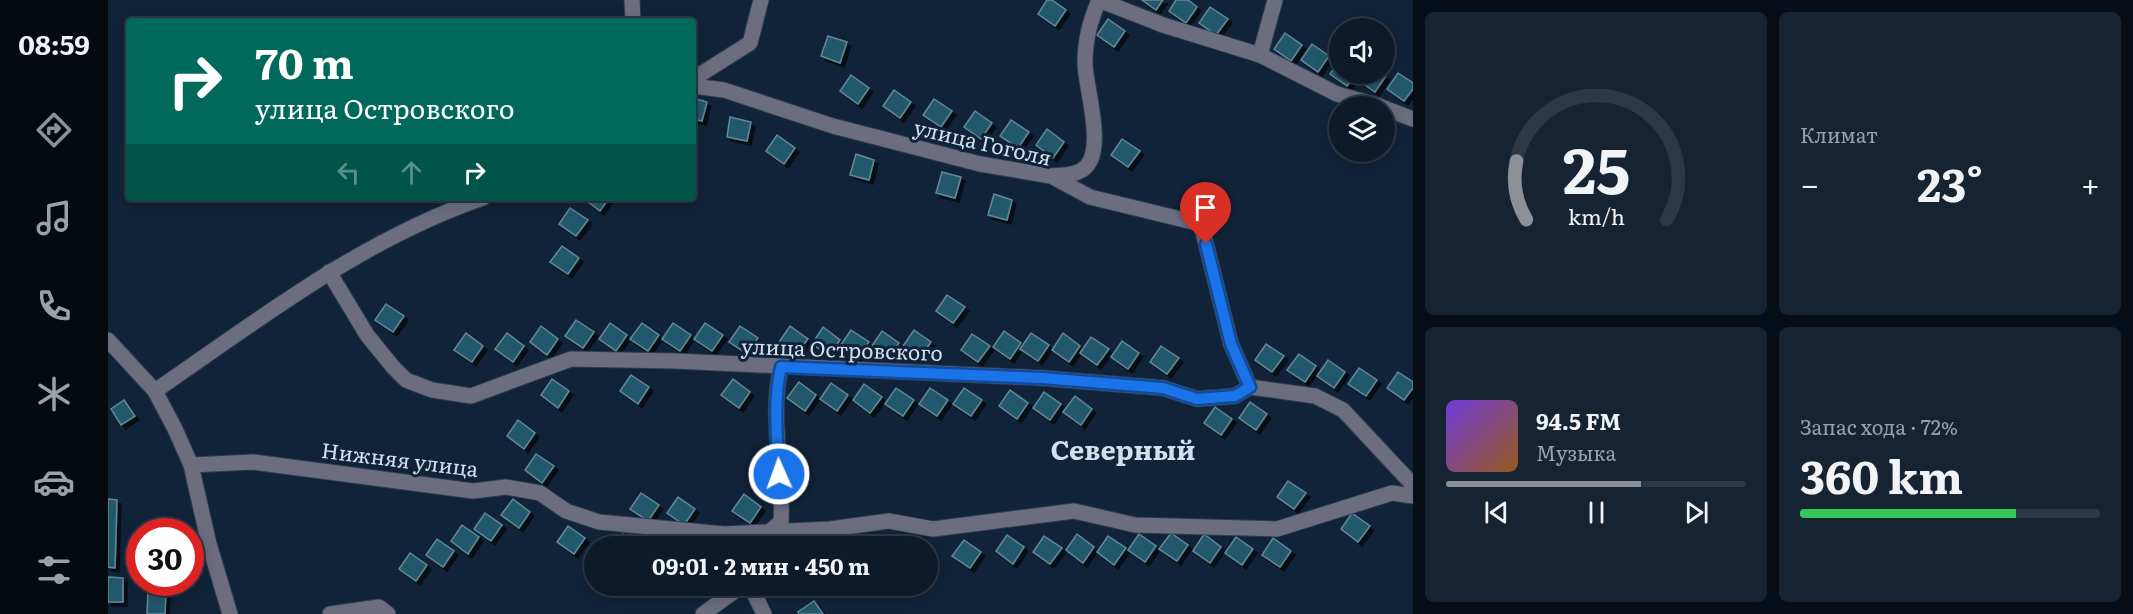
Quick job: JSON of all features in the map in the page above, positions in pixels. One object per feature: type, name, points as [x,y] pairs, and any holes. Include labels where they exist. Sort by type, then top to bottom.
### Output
[{"type":"street","points":[[632,0],[633,18]]},
{"type":"street","points":[[696,77],[750,43],[761,0]]},
{"type":"street","points":[[1051,176],[1074,174],[1085,169],[1092,156],[1094,135],[1092,97],[1085,65],[1086,31],[1099,0],[1163,25],[1260,56],[1343,96]]},
{"type":"street","points":[[1260,56],[1275,0]]},
{"type":"street","name":"улица Гоголя","points":[[696,86],[724,90],[833,126],[980,164],[1051,176],[1090,197],[1201,224],[1231,344],[1250,387]]},
{"type":"street","points":[[1395,112],[1413,118]]},
{"type":"street","points":[[155,391],[329,272],[401,231],[476,201]]},
{"type":"street","name":"улица Островского","points":[[329,272],[368,335],[393,367],[406,380],[432,390],[471,396],[571,359],[675,361],[1064,380],[1163,388],[1197,399],[1235,396],[1250,387],[1315,396],[1343,410],[1413,485]]},
{"type":"street","points":[[108,340],[155,391],[191,465],[209,544],[230,614]]},
{"type":"street","points":[[769,532],[781,522],[782,500],[777,431],[778,379],[781,367]]},
{"type":"street","name":"Нижняя улица","points":[[191,465],[254,462],[473,491],[506,487],[540,493],[566,511],[599,522],[699,536]]},
{"type":"street","name":"Нижняя улица","points":[[748,536],[889,521],[933,529],[1074,511],[1135,525],[1277,529],[1392,493],[1413,496]]},
{"type":"street","points":[[703,614],[728,596]]},
{"type":"street","points":[[755,596],[764,614]]},
{"type":"street","points":[[330,614],[379,608],[388,614]]},
{"type":"building","points":[[1047,0],[1052,0],[1066,10],[1055,26],[1038,14]]},
{"type":"building","points":[[1142,0],[1163,0],[1156,10]]},
{"type":"building","points":[[1176,0],[1188,0],[1197,7],[1186,23],[1169,11]]},
{"type":"building","points":[[1210,7],[1228,19],[1216,35],[1199,23]]},
{"type":"building","points":[[1108,19],[1125,31],[1114,47],[1097,35]]},
{"type":"building","points":[[1285,33],[1302,45],[1291,61],[1274,49]]},
{"type":"building","points":[[828,36],[847,42],[840,63],[821,56]]},
{"type":"building","points":[[1312,44],[1329,56],[1318,72],[1301,60]]},
{"type":"building","points":[[1398,73],[1413,83],[1413,89],[1404,101],[1387,89],[1390,84],[1395,84]]},
{"type":"building","points":[[851,75],[869,88],[858,104],[840,91]]},
{"type":"building","points":[[1364,84],[1380,84],[1375,92]]},
{"type":"building","points":[[894,90],[911,102],[900,118],[883,106]]},
{"type":"building","points":[[696,99],[707,102],[702,121],[696,120]]},
{"type":"building","points":[[934,99],[952,111],[941,127],[923,115]]},
{"type":"building","points":[[975,111],[992,123],[981,139],[964,127]]},
{"type":"building","points":[[730,117],[751,122],[747,141],[727,137]]},
{"type":"building","points":[[1011,120],[1029,132],[1018,148],[1000,136]]},
{"type":"building","points":[[1047,129],[1064,142],[1053,158],[1036,145]]},
{"type":"building","points":[[777,135],[795,148],[784,164],[766,151]]},
{"type":"building","points":[[1122,139],[1140,151],[1128,167],[1111,155]]},
{"type":"building","points":[[856,154],[874,160],[869,180],[850,175]]},
{"type":"building","points":[[942,172],[961,177],[955,198],[936,193]]},
{"type":"building","points":[[994,194],[1012,200],[1007,220],[988,215]]},
{"type":"building","points":[[587,201],[607,201],[600,211]]},
{"type":"building","points":[[570,208],[588,220],[576,236],[559,224]]},
{"type":"building","points":[[562,246],[579,258],[568,274],[550,262]]},
{"type":"building","points":[[947,295],[965,307],[953,323],[936,311]]},
{"type":"building","points":[[386,304],[404,316],[393,332],[375,320]]},
{"type":"building","points":[[576,320],[594,332],[583,348],[565,336]]},
{"type":"building","points":[[610,323],[627,335],[616,351],[599,339]]},
{"type":"building","points":[[642,323],[659,335],[648,351],[630,339]]},
{"type":"building","points":[[673,323],[691,335],[680,351],[662,339]]},
{"type":"building","points":[[705,323],[723,335],[712,351],[694,339]]},
{"type":"building","points":[[541,326],[558,339],[547,355],[530,342]]},
{"type":"building","points":[[740,326],[758,338],[747,354],[729,342]]},
{"type":"building","points":[[790,326],[808,339],[796,355],[779,342]]},
{"type":"building","points":[[823,327],[840,340],[829,356],[812,344]]},
{"type":"building","points":[[851,330],[869,342],[857,358],[840,346]]},
{"type":"building","points":[[914,330],[931,342],[920,358],[903,346]]},
{"type":"building","points":[[882,331],[899,343],[888,359],[871,347]]},
{"type":"building","points":[[1004,331],[1021,343],[1010,359],[993,347]]},
{"type":"building","points":[[466,333],[483,346],[472,362],[454,350]]},
{"type":"building","points":[[507,333],[524,346],[513,362],[495,349]]},
{"type":"building","points":[[1031,333],[1049,345],[1038,361],[1020,349]]},
{"type":"building","points":[[1063,333],[1080,346],[1069,362],[1052,350]]},
{"type":"building","points":[[972,334],[990,346],[978,362],[961,350]]},
{"type":"building","points":[[1091,337],[1109,349],[1097,365],[1080,353]]},
{"type":"building","points":[[1122,341],[1139,353],[1128,369],[1111,357]]},
{"type":"building","points":[[1266,344],[1284,356],[1272,372],[1255,360]]},
{"type":"building","points":[[1161,346],[1179,358],[1167,374],[1150,362]]},
{"type":"building","points":[[1299,354],[1316,366],[1305,382],[1287,370]]},
{"type":"building","points":[[1328,360],[1345,372],[1334,388],[1317,376]]},
{"type":"building","points":[[1359,368],[1377,380],[1366,396],[1348,384]]},
{"type":"building","points":[[1398,372],[1413,382],[1413,388],[1404,400],[1387,388]]},
{"type":"building","points":[[631,375],[649,387],[638,404],[620,391]]},
{"type":"building","points":[[552,379],[569,391],[558,408],[541,395]]},
{"type":"building","points":[[733,379],[750,392],[739,408],[721,395]]},
{"type":"building","points":[[799,382],[816,395],[805,411],[787,398]]},
{"type":"building","points":[[831,383],[848,395],[837,411],[820,399]]},
{"type":"building","points":[[864,384],[882,397],[870,413],[853,400]]},
{"type":"building","points":[[896,388],[914,400],[903,416],[885,404]]},
{"type":"building","points":[[930,388],[948,400],[937,416],[919,404]]},
{"type":"building","points":[[964,388],[982,400],[971,416],[953,404]]},
{"type":"building","points":[[1010,390],[1028,403],[1017,419],[999,406]]},
{"type":"building","points":[[1044,392],[1061,404],[1050,420],[1033,408]]},
{"type":"building","points":[[1075,396],[1092,409],[1081,425],[1063,412]]},
{"type":"building","points":[[124,400],[135,416],[121,425],[111,409]]},
{"type":"building","points":[[1250,402],[1267,414],[1256,430],[1239,418]]},
{"type":"building","points":[[1215,407],[1232,419],[1221,435],[1204,423]]},
{"type":"building","points":[[518,420],[535,433],[524,449],[507,436]]},
{"type":"building","points":[[536,454],[554,466],[542,483],[525,470]]},
{"type":"building","points":[[1288,481],[1306,493],[1294,509],[1277,497]]},
{"type":"building","points":[[641,493],[659,505],[648,521],[630,509]]},
{"type":"building","points":[[744,494],[761,507],[750,523],[732,511]]},
{"type":"building","points":[[678,497],[695,509],[684,525],[667,513]]},
{"type":"building","points":[[108,499],[117,500],[115,568],[108,567]]},
{"type":"building","points":[[513,499],[530,512],[519,528],[501,515]]},
{"type":"building","points":[[485,513],[502,525],[491,541],[474,529]]},
{"type":"building","points":[[1352,513],[1370,526],[1358,542],[1341,529]]},
{"type":"building","points":[[462,525],[479,537],[468,554],[451,541]]},
{"type":"building","points":[[568,526],[584,537],[574,554],[557,542]]},
{"type":"building","points":[[1171,533],[1188,545],[1177,561],[1159,549]]},
{"type":"building","points":[[1077,534],[1094,547],[1083,563],[1066,550]]},
{"type":"building","points":[[1139,534],[1156,546],[1145,562],[1128,550]]},
{"type":"building","points":[[1204,534],[1221,547],[1210,563],[1193,551]]},
{"type":"building","points":[[1007,535],[1024,547],[1013,564],[996,551]]},
{"type":"building","points":[[1044,536],[1062,548],[1050,564],[1033,552]]},
{"type":"building","points":[[1108,536],[1126,548],[1114,565],[1097,552]]},
{"type":"building","points":[[1236,537],[1253,549],[1242,565],[1225,553]]},
{"type":"building","points":[[1273,538],[1291,551],[1280,567],[1262,555]]},
{"type":"building","points":[[437,539],[454,551],[443,567],[426,555]]},
{"type":"building","points":[[964,540],[981,552],[970,568],[952,556]]},
{"type":"building","points":[[410,553],[427,565],[416,581],[399,569]]},
{"type":"building","points":[[108,577],[123,578],[123,602],[108,602]]},
{"type":"building","points":[[148,596],[166,596],[165,614],[147,614]]},
{"type":"building","points":[[814,601],[823,614],[799,614],[798,612]]},
{"type":"district","name":"Северный","points":[[1123,448]]},
{"type":"route","points":[[779,474],[777,431],[778,379],[781,367],[1042,378],[1163,388],[1197,399],[1235,396],[1250,387],[1231,344],[1206,244]]}]
